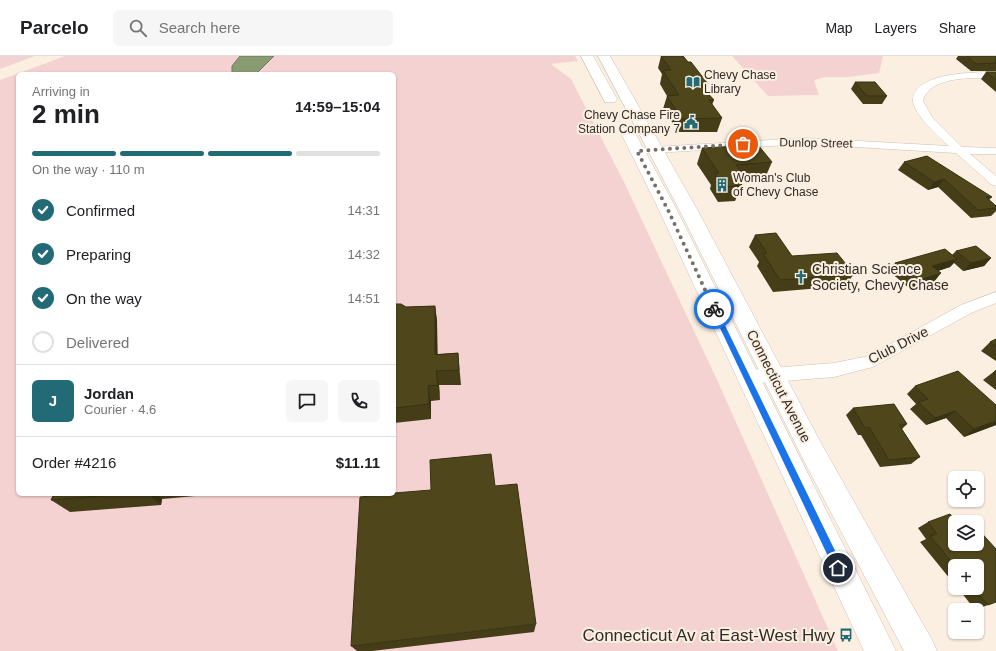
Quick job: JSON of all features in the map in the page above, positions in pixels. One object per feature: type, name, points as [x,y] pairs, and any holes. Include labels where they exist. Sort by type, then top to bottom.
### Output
[{"type":"main road","name":"Connecticut Avenue","points":[[587,56],[618,115],[689,211],[813,453],[922,647]]},
{"type":"main road","name":"Connecticut Avenue","points":[[604,56],[645,150],[668,210],[880,651]]},
{"type":"street","points":[[996,75],[970,75],[941,79],[926,86],[920,94],[918,101],[923,113],[960,151],[996,182]]},
{"type":"street","name":"Dunlop Street","points":[[645,150],[805,140],[960,151],[996,151]]},
{"type":"street","name":"Club Drive","points":[[747,377],[834,370],[873,361],[966,309],[996,297]]},
{"type":"shaded area","points":[[0,56],[35,56],[0,69]]},
{"type":"shaded area","points":[[65,56],[575,56],[578,61],[551,64],[571,79],[624,182],[718,382],[838,651],[0,651],[0,80],[16,74],[16,496],[396,496],[396,72],[22,72]]},
{"type":"shaded area","points":[[240,56],[274,56],[258,72],[232,72],[232,66]]},
{"type":"shaded area","points":[[732,56],[883,56],[879,73],[848,77],[825,77],[814,80],[819,95],[768,96]]},
{"type":"building","points":[[661,56],[683,56],[688,62],[691,62],[708,84],[700,85],[714,100],[709,100],[722,118],[682,119],[667,96],[679,95],[663,71],[671,70]]},
{"type":"building","points":[[967,56],[996,56],[996,63],[976,64]]},
{"type":"building","points":[[986,72],[996,72],[996,80]]},
{"type":"building","points":[[855,82],[875,82],[887,96],[867,96]]},
{"type":"building","points":[[758,145],[772,162],[736,165],[743,174],[734,175],[742,185],[724,187],[715,173],[719,173],[702,148]]},
{"type":"building","points":[[927,156],[992,197],[986,197],[996,206],[996,208],[978,210],[944,179],[934,182],[904,162]]},
{"type":"building","points":[[776,233],[792,256],[837,253],[854,274],[780,280],[763,254],[767,253],[755,235]]},
{"type":"building","points":[[976,246],[991,258],[971,263],[956,251]]},
{"type":"building","points":[[945,249],[957,259],[932,266],[941,273],[917,281],[895,263]]},
{"type":"building","points":[[396,304],[401,304],[406,307],[435,306],[435,355],[458,353],[459,370],[436,371],[438,385],[428,386],[429,404],[396,408]]},
{"type":"building","points":[[996,339],[996,347],[990,342]]},
{"type":"building","points":[[958,371],[996,405],[996,421],[974,429],[955,411],[935,418],[918,402],[928,399],[915,386]]},
{"type":"building","points":[[894,404],[907,424],[899,425],[920,457],[889,460],[869,427],[865,428],[853,408]]},
{"type":"building","points":[[491,454],[495,486],[517,484],[536,624],[351,646],[360,497],[396,496],[396,493],[431,490],[430,460]]},
{"type":"building","points":[[53,496],[99,496],[51,500]]},
{"type":"building","points":[[950,514],[951,515],[948,515],[948,551],[984,551],[984,536],[996,549],[996,602],[988,605],[979,595],[984,595],[984,559],[949,559],[930,536],[937,534],[928,522]]},
{"type":"way so far","points":[[714,309],[668,210],[637,151],[743,144]]},
{"type":"place","name":"Chevy Chase Library","points":[[693,82]]},
{"type":"place","name":"Chevy Chase Fire Station Company 7","points":[[691,122]]},
{"type":"place","name":"Woman's Club of Chevy Chase","points":[[722,185]]},
{"type":"place","name":"Christian Science Society, Chevy Chase","points":[[801,277]]},
{"type":"place","name":"Connecticut Av at East-West Hwy","points":[[846,635]]},
{"type":"route","points":[[714,309],[838,568]]}]
